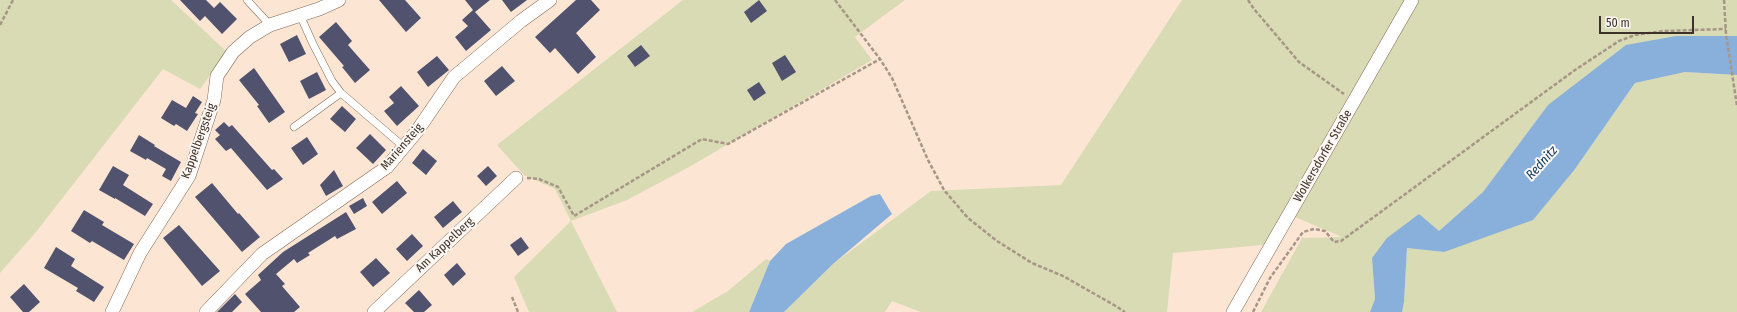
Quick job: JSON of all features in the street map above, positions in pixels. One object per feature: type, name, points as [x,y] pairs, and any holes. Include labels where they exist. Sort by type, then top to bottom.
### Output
[{"type":"street","name":"Kappelbergsteig","points":[[112,312],[140,253],[189,176],[214,100],[217,76],[233,52],[250,37],[270,25],[339,0]]},
{"type":"street","name":"Mariensteig","points":[[206,312],[262,254],[388,167],[454,77],[521,21],[550,0]]},
{"type":"street","name":"Wolkersdorfer Straße","points":[[1233,312],[1412,0]]},
{"type":"street","name":"Am Kappelberg","points":[[374,312],[516,178]]},
{"type":"lane","points":[[247,0],[270,25]]},
{"type":"lane","points":[[300,14],[332,81],[341,93],[404,147]]},
{"type":"lane","points":[[294,127],[341,93]]},
{"type":"path","points":[[0,25],[13,0]]},
{"type":"path","points":[[835,0],[880,59],[892,78],[928,160],[944,190],[968,218],[997,241],[1032,263],[1063,276],[1125,312]]},
{"type":"path","points":[[1248,0],[1299,62],[1354,101]]},
{"type":"path","points":[[1724,0],[1726,34],[1737,106]]},
{"type":"path","points":[[1253,312],[1270,278],[1303,232],[1314,229],[1325,231],[1334,242],[1341,241],[1575,70],[1619,41],[1635,35],[1663,31],[1726,29]]},
{"type":"path","points":[[516,178],[539,179],[558,187],[574,216],[702,139],[728,144],[880,59]]},
{"type":"path","points":[[512,297],[518,312]]},
{"type":"green space","points":[[0,0],[171,0],[227,52],[200,89],[163,69],[36,232],[0,273]]},
{"type":"green space","points":[[683,0],[905,0],[855,37],[872,60],[689,167],[627,200],[571,221],[555,189],[524,175],[497,145]]},
{"type":"green space","points":[[1182,0],[1737,0],[1737,36],[1676,36],[1548,105],[1483,192],[1439,231],[1372,258],[1375,299],[1370,312],[1261,312],[1302,238],[1342,237],[1295,217],[1274,244],[1173,253],[1167,312],[921,312],[892,301],[885,312],[784,312],[833,264],[931,191],[1061,185]]},
{"type":"green space","points":[[1685,72],[1737,75],[1737,312],[1402,312],[1404,302],[1407,248],[1444,252],[1575,169],[1635,83]]},
{"type":"green space","points":[[571,221],[617,312],[529,312],[514,277]]},
{"type":"green space","points":[[766,259],[770,261],[749,312],[692,312],[728,291]]},
{"type":"water","name":"Rednitz","points":[[1676,36],[1737,36],[1737,75],[1685,72],[1635,83],[1575,169],[1533,220],[1444,252],[1407,248],[1404,302],[1402,312],[1370,312],[1375,299],[1372,258],[1387,238],[1419,214],[1439,231],[1483,192],[1548,105],[1626,45]]},
{"type":"water","points":[[880,194],[892,214],[833,264],[784,312],[749,312],[770,261],[786,244],[871,196]]},
{"type":"building","points":[[180,0],[206,0],[214,8],[220,2],[237,19],[222,34],[205,16],[200,21]]},
{"type":"building","points":[[379,0],[405,0],[421,18],[406,32]]},
{"type":"building","points":[[465,0],[490,0],[475,12],[491,30],[466,51],[455,37],[468,26],[462,20],[473,10]]},
{"type":"building","points":[[502,0],[527,0],[511,12]]},
{"type":"building","points":[[576,0],[591,0],[600,10],[576,33],[596,57],[578,74],[555,48],[550,53],[535,37]]},
{"type":"building","points":[[759,0],[767,11],[751,23],[744,12]]},
{"type":"building","points":[[336,22],[352,41],[348,45],[370,70],[355,83],[342,67],[344,66],[319,37]]},
{"type":"building","points":[[297,35],[306,54],[289,62],[280,44]]},
{"type":"building","points":[[641,45],[650,56],[635,67],[627,56]]},
{"type":"building","points":[[785,55],[796,72],[782,81],[772,63]]},
{"type":"building","points":[[437,56],[449,70],[428,87],[417,72]]},
{"type":"building","points":[[502,66],[515,81],[496,96],[484,81]]},
{"type":"building","points":[[254,68],[285,112],[269,123],[257,106],[259,105],[239,80]]},
{"type":"building","points":[[317,72],[326,90],[309,99],[300,81]]},
{"type":"building","points":[[759,82],[766,93],[754,101],[747,90]]},
{"type":"building","points":[[401,86],[419,106],[397,126],[384,111],[394,103],[389,97]]},
{"type":"building","points":[[193,96],[202,102],[195,113],[198,114],[187,131],[176,124],[174,126],[161,118],[172,100],[186,108]]},
{"type":"building","points":[[342,106],[356,119],[345,132],[330,119]]},
{"type":"building","points":[[224,122],[229,127],[232,125],[272,170],[274,169],[283,179],[267,190],[231,148],[226,151],[215,139],[220,135],[215,130]]},
{"type":"building","points":[[370,134],[386,150],[373,164],[356,148]]},
{"type":"building","points":[[139,135],[181,162],[171,181],[162,176],[166,169],[147,158],[146,160],[130,151]]},
{"type":"building","points":[[307,137],[318,154],[303,165],[291,148]]},
{"type":"building","points":[[423,149],[437,161],[426,175],[412,163]]},
{"type":"building","points":[[113,166],[129,175],[123,185],[153,204],[145,216],[99,190]]},
{"type":"building","points":[[488,166],[497,176],[486,186],[477,176]]},
{"type":"building","points":[[334,170],[343,186],[326,196],[320,185]]},
{"type":"building","points":[[397,181],[407,193],[382,214],[372,202]]},
{"type":"building","points":[[212,183],[260,237],[242,252],[195,197]]},
{"type":"building","points":[[363,198],[367,206],[354,214],[349,206]]},
{"type":"building","points":[[453,201],[462,212],[443,228],[434,217]]},
{"type":"building","points":[[84,210],[104,222],[102,225],[134,244],[124,260],[92,241],[90,243],[71,231]]},
{"type":"building","points":[[346,212],[356,229],[337,239],[335,236],[308,253],[310,255],[297,263],[294,259],[276,274],[285,284],[282,286],[300,307],[294,312],[261,312],[245,294],[261,280],[258,275],[283,252]]},
{"type":"building","points":[[179,225],[220,271],[202,286],[163,238]]},
{"type":"building","points":[[412,234],[423,246],[407,261],[396,249]]},
{"type":"building","points":[[521,237],[529,248],[518,256],[510,245]]},
{"type":"building","points":[[56,247],[75,259],[71,266],[104,287],[94,302],[76,291],[78,288],[44,268]]},
{"type":"building","points":[[376,258],[390,273],[373,287],[360,272]]},
{"type":"building","points":[[457,263],[466,274],[453,286],[444,275]]},
{"type":"building","points":[[24,284],[40,302],[29,312],[23,312],[10,297]]},
{"type":"building","points":[[419,290],[432,305],[424,312],[414,312],[405,303]]},
{"type":"building","points":[[235,294],[242,302],[232,312],[217,312]]}]
